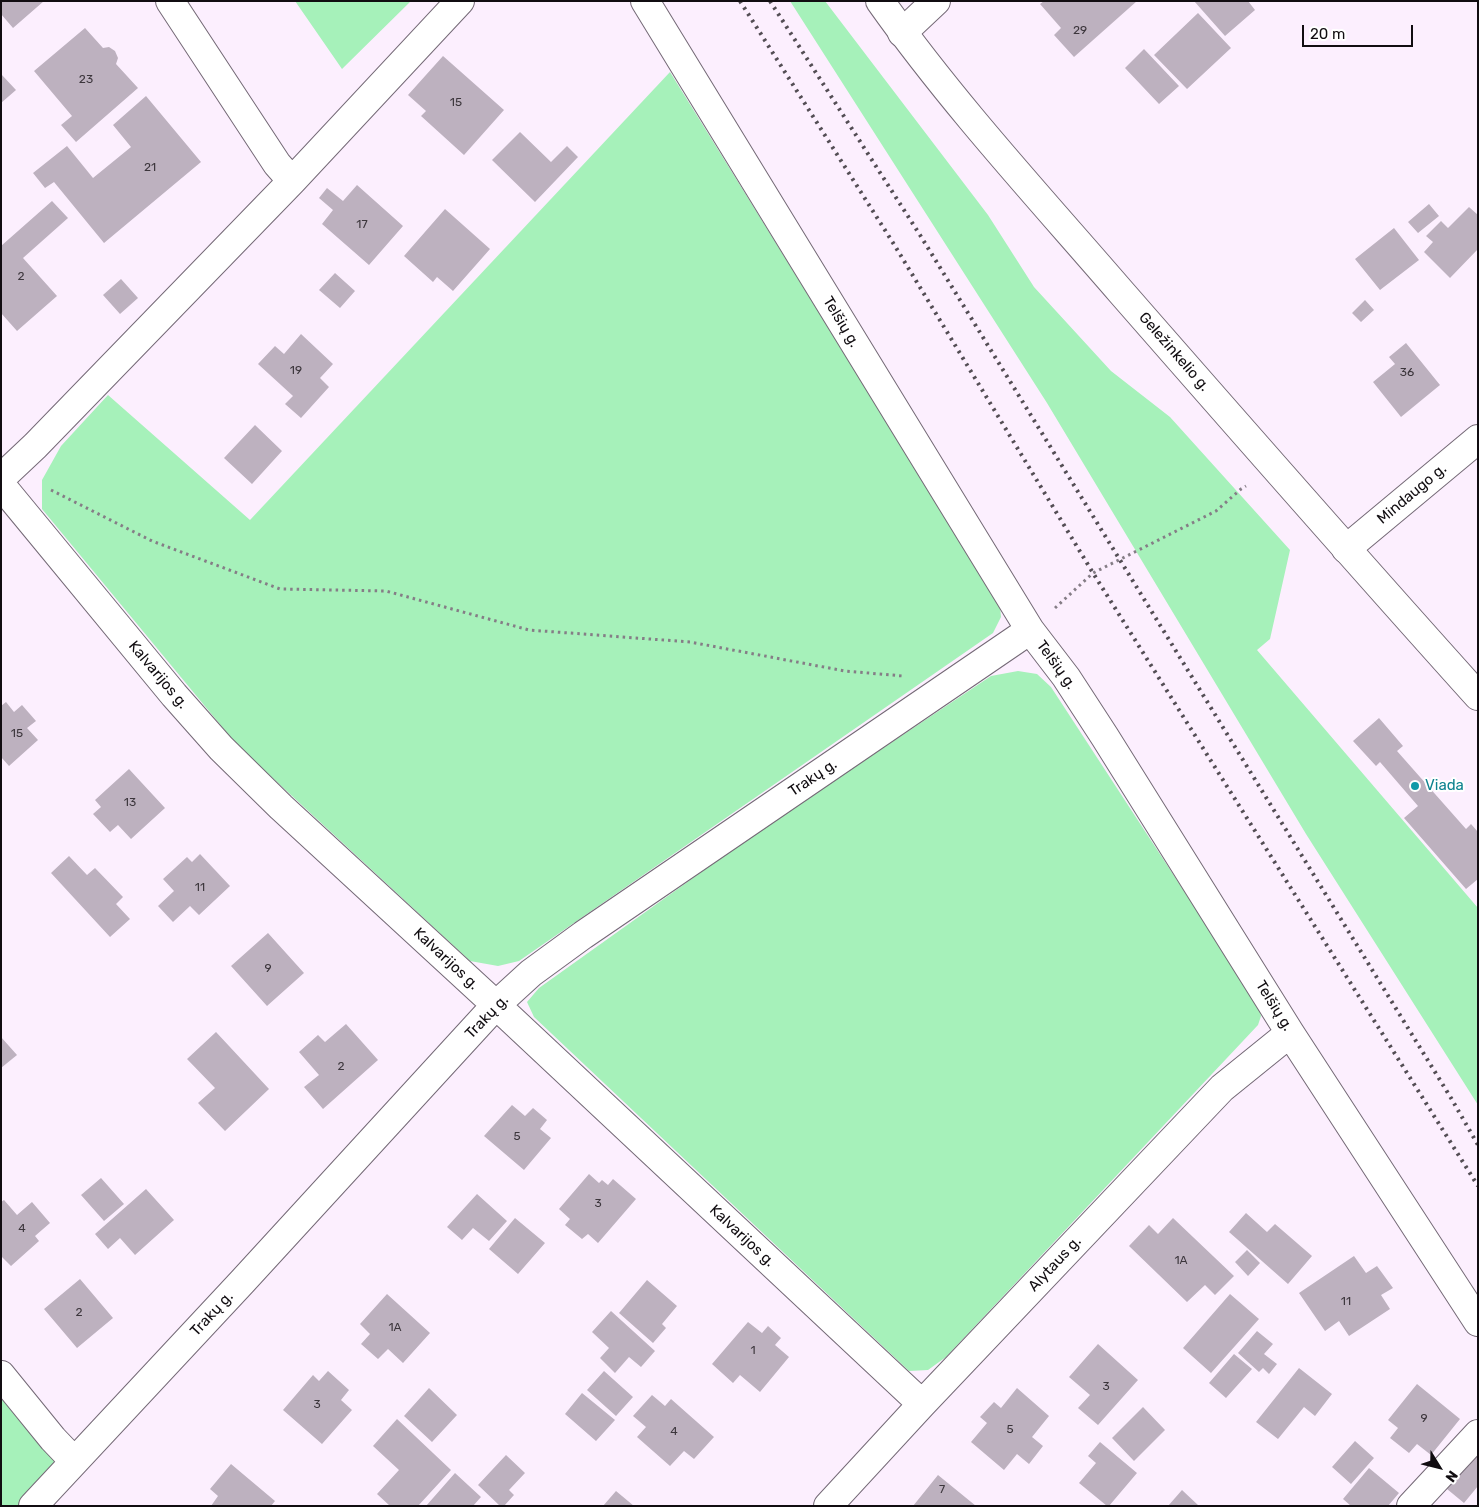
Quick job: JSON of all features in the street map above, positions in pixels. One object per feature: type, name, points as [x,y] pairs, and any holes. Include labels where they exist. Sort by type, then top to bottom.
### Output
[{"type":"street","points":[[170,1],[277,164],[292,181]]},
{"type":"street","points":[[1,478],[35,446],[292,181],[460,1]]},
{"type":"street","name":"Telšių g.","points":[[645,1],[1030,630],[1066,677],[1105,737],[1290,1033],[1478,1322]]},
{"type":"street","name":"Geležinkelio g.","points":[[880,1],[902,33],[967,114],[1346,549],[1478,696]]},
{"type":"street","points":[[902,33],[936,1]]},
{"type":"street","name":"Mindaugo g.","points":[[1346,549],[1478,439]]},
{"type":"street","name":"Kalvarijos g.","points":[[1,485],[221,748],[281,807],[922,1404]]},
{"type":"street","name":"Trakų g.","points":[[33,1506],[496,1006],[531,973],[583,935],[1030,630]]},
{"type":"street","name":"Alytaus g.","points":[[828,1506],[922,1404],[1222,1088],[1290,1033]]},
{"type":"street","points":[[1,1375],[53,1439],[74,1461]]},
{"type":"street","points":[[1411,1506],[1478,1434]]},
{"type":"path","points":[[1030,630],[1093,573],[1216,512],[1241,489],[1276,469]]},
{"type":"path","points":[[46,487],[152,541],[280,588],[386,591],[528,630],[690,642],[845,671],[956,680]]},
{"type":"green space","points":[[295,1],[411,1],[342,69]]},
{"type":"green space","points":[[790,1],[825,1],[988,215],[1034,287],[1111,371],[1170,417],[1290,550],[1270,639],[1257,650],[1478,908],[1478,1105],[1306,834],[1047,403]]},
{"type":"green space","points":[[670,72],[1000,605],[1001,617],[993,633],[519,961],[498,966],[470,961],[237,745],[42,509],[42,480],[61,446],[108,395],[250,520]]},
{"type":"green space","points":[[1018,671],[1037,674],[1051,687],[1259,1006],[1261,1016],[1258,1025],[946,1357],[928,1370],[909,1371],[534,1017],[527,1002],[539,988],[756,833],[991,676]]},
{"type":"green space","points":[[1,1375],[74,1461],[33,1506],[1,1506]]},
{"type":"building","points":[[1,1],[44,1],[13,28],[1,14]]},
{"type":"building","points":[[1044,1],[1137,1],[1074,57],[1054,35],[1061,28],[1040,4]]},
{"type":"building","points":[[1194,1],[1248,1],[1255,10],[1225,36]]},
{"type":"building","points":[[1198,13],[1231,48],[1187,89],[1154,55]]},
{"type":"building","points":[[85,28],[103,48],[109,47],[115,51],[118,58],[116,64],[138,88],[76,142],[61,125],[72,116],[34,71]]},
{"type":"building","points":[[1144,49],[1179,86],[1159,104],[1125,68]]},
{"type":"building","points":[[443,56],[504,110],[464,155],[421,116],[426,111],[408,95]]},
{"type":"building","points":[[1,74],[16,90],[1,103]]},
{"type":"building","points":[[146,96],[201,162],[104,243],[54,182],[45,188],[33,173],[67,146],[93,178],[131,147],[113,125]]},
{"type":"building","points":[[520,132],[551,162],[567,146],[578,157],[535,202],[492,160]]},
{"type":"building","points":[[357,185],[403,226],[369,265],[322,224],[333,210],[319,198],[327,188],[343,201]]},
{"type":"building","points":[[52,201],[68,218],[23,258],[57,296],[17,331],[1,313],[1,246]]},
{"type":"building","points":[[1429,204],[1439,216],[1418,233],[1408,222]]},
{"type":"building","points":[[1469,207],[1478,215],[1478,249],[1450,278],[1424,252],[1433,242],[1426,236],[1441,221],[1448,228]]},
{"type":"building","points":[[445,209],[490,249],[453,291],[437,277],[433,282],[404,256]]},
{"type":"building","points":[[1394,228],[1419,260],[1380,290],[1355,259]]},
{"type":"building","points":[[335,273],[355,291],[340,308],[319,290]]},
{"type":"building","points":[[121,279],[138,298],[120,314],[103,295]]},
{"type":"building","points":[[1365,300],[1374,310],[1361,322],[1352,313]]},
{"type":"building","points":[[301,334],[333,364],[320,378],[329,387],[301,418],[285,404],[293,396],[258,364],[275,346],[284,354]]},
{"type":"building","points":[[1406,343],[1440,385],[1401,417],[1373,382],[1395,364],[1389,357]]},
{"type":"building","points":[[255,425],[282,451],[252,484],[224,458]]},
{"type":"building","points":[[6,702],[14,712],[22,705],[36,721],[27,728],[38,740],[9,766],[1,757],[1,706]]},
{"type":"building","name":"Viada","points":[[1379,718],[1403,746],[1397,751],[1466,829],[1471,824],[1478,832],[1478,879],[1466,889],[1404,818],[1418,806],[1380,762],[1376,766],[1353,741]]},
{"type":"building","points":[[129,769],[165,808],[131,839],[118,825],[110,832],[93,814],[101,807],[95,800]]},
{"type":"building","points":[[200,854],[230,886],[199,915],[190,906],[173,922],[158,906],[174,891],[163,879],[187,857],[192,862]]},
{"type":"building","points":[[69,856],[87,875],[95,868],[123,897],[116,904],[130,919],[110,937],[51,873]]},
{"type":"building","points":[[268,933],[304,973],[267,1006],[231,966]]},
{"type":"building","points":[[346,1024],[378,1060],[323,1109],[304,1087],[319,1075],[299,1052],[318,1035],[325,1042]]},
{"type":"building","points":[[216,1032],[269,1089],[225,1131],[198,1103],[215,1088],[187,1059]]},
{"type":"building","points":[[1,1037],[17,1055],[1,1068]]},
{"type":"building","points":[[512,1105],[525,1116],[533,1108],[547,1120],[540,1129],[551,1138],[524,1170],[484,1136]]},
{"type":"building","points":[[589,1174],[599,1183],[602,1180],[608,1185],[613,1179],[636,1199],[598,1243],[588,1234],[582,1239],[565,1225],[570,1219],[559,1209]]},
{"type":"building","points":[[101,1178],[124,1204],[104,1221],[81,1195]]},
{"type":"building","points":[[146,1189],[174,1220],[135,1255],[120,1238],[108,1249],[95,1234]]},
{"type":"building","points":[[477,1194],[507,1221],[489,1241],[473,1228],[462,1240],[447,1227]]},
{"type":"building","points":[[4,1200],[17,1215],[32,1202],[50,1223],[35,1236],[39,1241],[11,1266],[1,1256],[1,1202]]},
{"type":"building","points":[[1246,1213],[1267,1232],[1275,1224],[1312,1256],[1288,1284],[1229,1232]]},
{"type":"building","points":[[515,1218],[545,1243],[518,1274],[489,1249]]},
{"type":"building","points":[[1173,1218],[1234,1276],[1215,1295],[1205,1285],[1187,1302],[1129,1246],[1149,1225],[1158,1234]]},
{"type":"building","points":[[1247,1250],[1260,1263],[1248,1276],[1235,1262]]},
{"type":"building","points":[[1354,1256],[1366,1273],[1377,1266],[1393,1288],[1381,1295],[1390,1309],[1349,1336],[1339,1321],[1325,1331],[1299,1293]]},
{"type":"building","points":[[80,1279],[113,1318],[77,1348],[44,1309]]},
{"type":"building","points":[[647,1280],[677,1306],[662,1324],[666,1328],[653,1343],[619,1313]]},
{"type":"building","points":[[387,1294],[430,1333],[403,1363],[388,1349],[378,1359],[361,1344],[370,1334],[360,1324]]},
{"type":"building","points":[[1230,1294],[1259,1319],[1211,1373],[1183,1348]]},
{"type":"building","points":[[611,1311],[655,1351],[641,1367],[629,1357],[615,1373],[600,1358],[609,1348],[592,1332]]},
{"type":"building","points":[[748,1322],[762,1333],[768,1326],[781,1338],[775,1345],[789,1357],[760,1392],[740,1375],[733,1383],[712,1364]]},
{"type":"building","points":[[1257,1331],[1273,1344],[1264,1354],[1277,1364],[1269,1374],[1263,1368],[1259,1372],[1238,1353]]},
{"type":"building","points":[[1098,1344],[1138,1380],[1098,1425],[1078,1408],[1090,1395],[1069,1377]]},
{"type":"building","points":[[1234,1354],[1252,1369],[1226,1398],[1209,1383]]},
{"type":"building","points":[[1299,1368],[1332,1394],[1315,1416],[1304,1407],[1278,1439],[1256,1422]]},
{"type":"building","points":[[328,1371],[349,1390],[341,1400],[352,1410],[322,1444],[283,1410],[313,1375],[319,1381]]},
{"type":"building","points":[[604,1371],[633,1397],[616,1416],[587,1390]]},
{"type":"building","points":[[1417,1384],[1460,1419],[1431,1455],[1417,1444],[1409,1453],[1390,1438],[1398,1428],[1388,1420]]},
{"type":"building","points":[[429,1388],[457,1415],[432,1442],[404,1416]]},
{"type":"building","points":[[1017,1388],[1049,1416],[1032,1437],[1043,1446],[1029,1464],[1017,1454],[1004,1470],[971,1442],[987,1423],[980,1417],[994,1402],[1001,1408]]},
{"type":"building","points":[[582,1393],[615,1420],[596,1441],[565,1414]]},
{"type":"building","points":[[652,1395],[665,1406],[671,1399],[714,1437],[694,1459],[684,1451],[670,1466],[637,1437],[646,1427],[633,1416]]},
{"type":"building","points":[[1143,1407],[1165,1430],[1134,1461],[1112,1438]]},
{"type":"building","points":[[397,1419],[451,1470],[418,1506],[390,1506],[377,1494],[399,1470],[373,1446]]},
{"type":"building","points":[[1355,1441],[1374,1458],[1351,1484],[1332,1467]]},
{"type":"building","points":[[1100,1442],[1137,1473],[1109,1506],[1079,1483],[1096,1463],[1088,1456]]},
{"type":"building","points":[[1478,1450],[1478,1486],[1464,1503],[1447,1489]]},
{"type":"building","points":[[506,1455],[525,1473],[509,1490],[514,1495],[504,1506],[500,1506],[478,1485]]},
{"type":"building","points":[[231,1464],[275,1501],[271,1506],[211,1506],[218,1496],[210,1489]]},
{"type":"building","points":[[1369,1468],[1399,1493],[1388,1506],[1351,1506],[1343,1499]]},
{"type":"building","points":[[455,1473],[481,1497],[473,1506],[426,1506]]},
{"type":"building","points":[[938,1475],[976,1506],[913,1506]]},
{"type":"building","points":[[1182,1490],[1199,1506],[1168,1506]]},
{"type":"building","points":[[616,1491],[634,1506],[603,1506]]},
{"type":"railway","points":[[740,1],[895,246],[1093,573],[1478,1186]]},
{"type":"railway","points":[[770,1],[920,235],[1451,1098],[1478,1145]]},
{"type":"place","name":"Viada","points":[[1415,786]]}]
